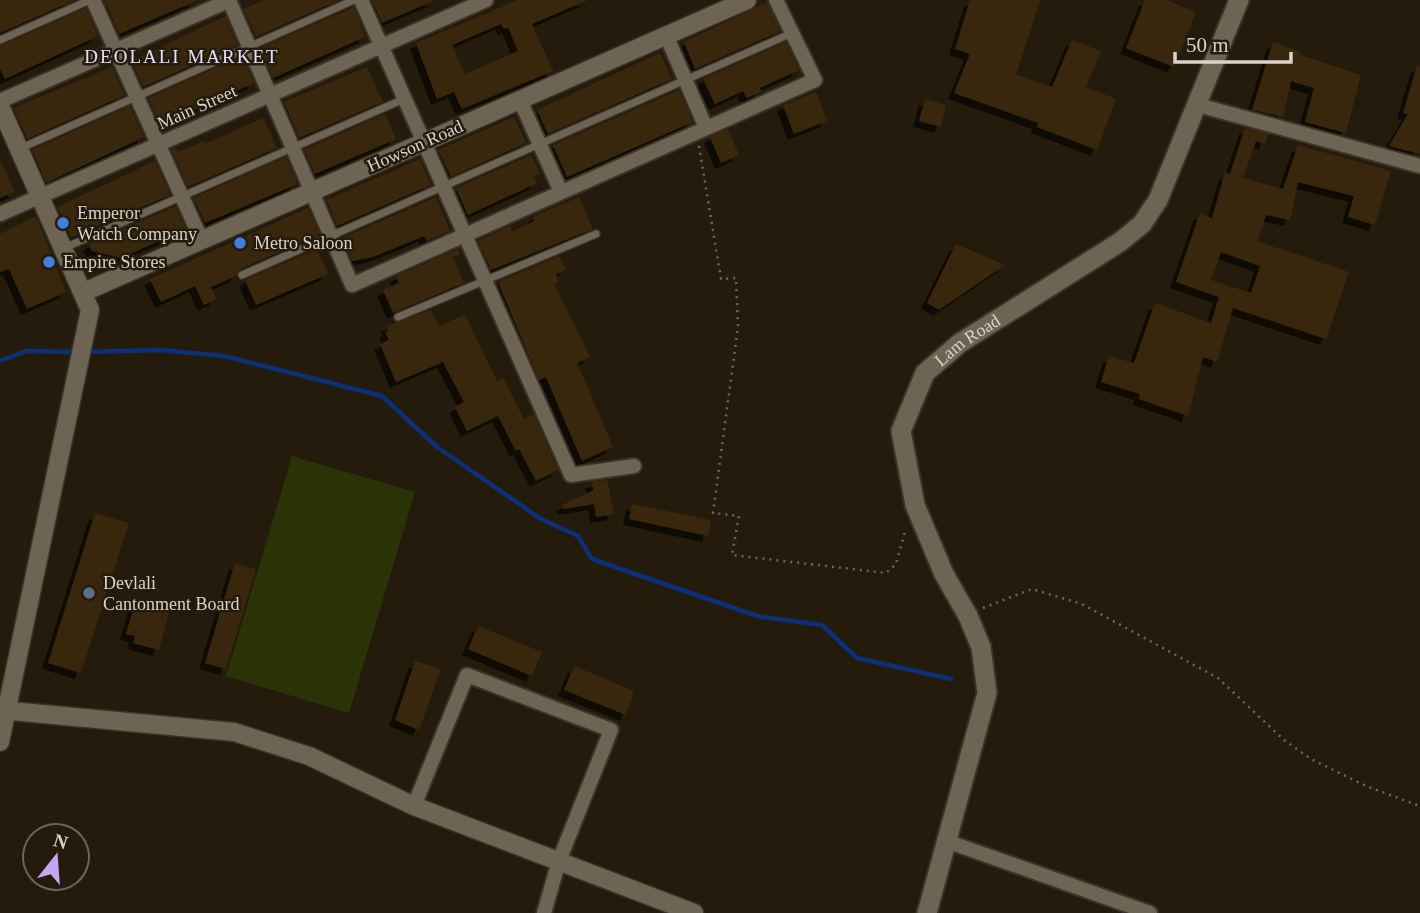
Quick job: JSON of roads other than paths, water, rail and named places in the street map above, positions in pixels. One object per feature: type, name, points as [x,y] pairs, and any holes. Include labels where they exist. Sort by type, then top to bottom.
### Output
[{"type":"main road","name":"Lam Road","points":[[927,913],[949,842],[987,693],[981,647],[968,616],[944,574],[917,510],[901,431],[925,373],[960,343],[1120,242],[1142,224],[1158,200],[1239,0]]},
{"type":"street","points":[[92,0],[202,242]]},
{"type":"street","points":[[0,742],[4,710],[90,310],[0,103],[229,0],[352,285],[815,79],[776,0]]},
{"type":"street","points":[[361,0],[570,475],[634,466]]},
{"type":"street","name":"Main Street","points":[[0,214],[381,46],[462,5],[485,0]]},
{"type":"street","name":"Howson Road","points":[[84,292],[666,36],[723,5],[747,0]]},
{"type":"street","points":[[666,36],[685,80],[701,130]]},
{"type":"street","points":[[520,100],[561,192]]},
{"type":"street","points":[[1198,105],[1420,166]]},
{"type":"street","points":[[414,806],[467,675],[611,730],[559,861],[544,913]]},
{"type":"street","points":[[4,710],[234,732],[309,756],[414,806],[694,913]]},
{"type":"street","points":[[949,842],[1150,913]]},
{"type":"lane","points":[[0,40],[92,0]]},
{"type":"lane","points":[[19,149],[354,0]]},
{"type":"lane","points":[[242,275],[792,33]]},
{"type":"lane","points":[[63,248],[181,194],[404,99]]},
{"type":"lane","points":[[398,317],[596,234]]},
{"type":"waterway","points":[[84,352],[160,350],[224,356],[382,396],[437,447],[541,519],[578,536],[592,559],[757,616],[822,625],[857,658],[951,679]]},
{"type":"waterway","points":[[0,361],[26,351],[76,352]]},
{"type":"place","name":"Emperor Watch Company","points":[[63,223]]},
{"type":"place","name":"Metro Saloon","points":[[240,243]]},
{"type":"place","name":"Empire Stores","points":[[49,262]]},
{"type":"place","name":"Devlali Cantonment Board","points":[[89,593]]},
{"type":"district","name":"DEOLALI MARKET","points":[[182,56]]}]
